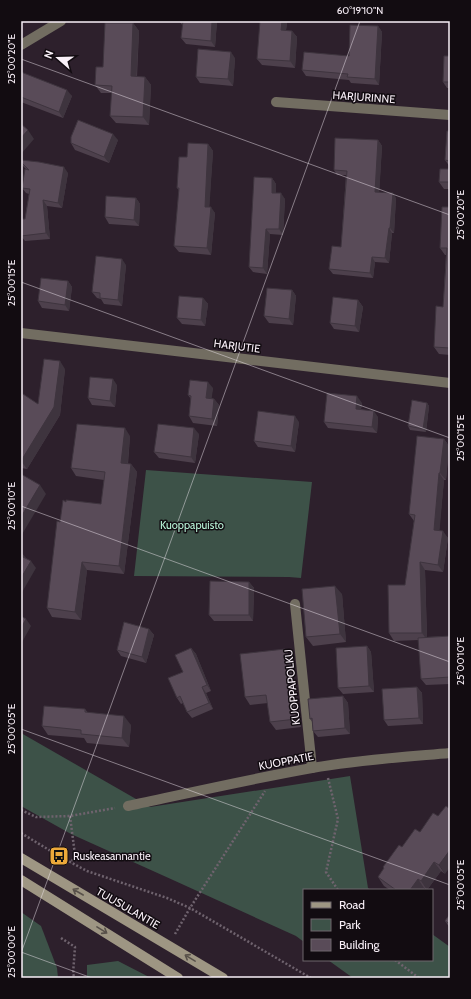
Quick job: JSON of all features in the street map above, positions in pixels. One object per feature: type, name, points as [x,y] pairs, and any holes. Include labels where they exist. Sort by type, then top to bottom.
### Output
[{"type":"main road","name":"TUUSULANTIE","points":[[21,858],[224,978]]},
{"type":"main road","points":[[21,880],[178,978]]},
{"type":"street","points":[[21,46],[61,21]]},
{"type":"street","name":"HARJURINNE","points":[[276,102],[450,115]]},
{"type":"street","name":"HARJUTIE","points":[[21,333],[450,383]]},
{"type":"street","name":"KUOPPAPOLKU","points":[[295,604],[312,768]]},
{"type":"street","name":"KUOPPATIE","points":[[128,806],[312,768],[389,758],[450,753]]},
{"type":"path","points":[[325,766],[338,819],[326,872],[337,889]]},
{"type":"path","points":[[174,936],[190,908],[275,775]]},
{"type":"path","points":[[21,810],[36,817],[70,816],[128,806]]},
{"type":"path","points":[[70,816],[75,855],[71,862]]},
{"type":"path","points":[[21,832],[87,871],[167,898],[190,908],[311,978]]},
{"type":"path","points":[[61,938],[75,947],[74,978]]},
{"type":"path","points":[[396,961],[418,978]]},
{"type":"green space","name":"Kuoppapuisto","points":[[146,470],[312,482],[301,578],[134,576]]},
{"type":"green space","points":[[21,733],[150,807],[350,776],[368,888],[370,889],[303,889],[303,941],[296,936],[71,834],[21,806]]},
{"type":"green space","points":[[21,912],[41,926],[57,968],[58,978],[21,978]]},
{"type":"green space","points":[[433,935],[450,947],[450,978],[353,978],[329,961],[433,961]]},
{"type":"green space","points":[[118,961],[151,978],[87,978],[87,965]]},
{"type":"building","points":[[183,21],[212,21],[211,41],[181,38]]},
{"type":"building","points":[[260,21],[282,21],[281,30],[292,31],[290,61],[257,59]]},
{"type":"building","points":[[105,23],[133,23],[131,76],[145,77],[143,117],[110,116],[112,86],[95,85],[96,67],[103,67]]},
{"type":"building","points":[[350,25],[378,26],[375,79],[347,77],[348,74],[302,70],[304,52],[349,56]]},
{"type":"building","points":[[198,49],[231,52],[228,79],[196,77]]},
{"type":"building","points":[[444,56],[450,56],[450,82],[443,82]]},
{"type":"building","points":[[21,72],[67,90],[59,112],[21,97]]},
{"type":"building","points":[[78,120],[113,134],[104,157],[71,143],[71,137]]},
{"type":"building","points":[[21,124],[28,130],[21,138]]},
{"type":"building","points":[[447,131],[450,131],[450,161],[445,160]]},
{"type":"building","points":[[335,138],[378,140],[375,192],[393,193],[390,228],[385,258],[372,257],[370,273],[329,269],[332,246],[341,247],[347,171],[334,170]]},
{"type":"building","points":[[188,143],[208,144],[205,207],[211,207],[207,248],[174,246],[179,188],[177,188],[179,157],[187,157]]},
{"type":"building","points":[[21,160],[64,167],[58,203],[43,200],[46,233],[21,236],[21,219],[25,219],[30,189],[22,188],[25,169],[29,170],[21,162]]},
{"type":"building","points":[[440,169],[450,169],[450,182],[439,182]]},
{"type":"building","points":[[254,177],[272,178],[272,193],[281,193],[279,229],[266,229],[263,268],[249,267]]},
{"type":"building","points":[[450,182],[450,348],[434,347],[436,306],[443,307],[447,248],[440,248],[442,207],[449,207]]},
{"type":"building","points":[[106,196],[136,198],[134,220],[105,217]]},
{"type":"building","points":[[96,256],[122,259],[118,300],[100,298],[100,293],[92,292]]},
{"type":"building","points":[[41,278],[68,281],[65,305],[38,301]]},
{"type":"building","points":[[267,288],[292,290],[289,319],[264,316]]},
{"type":"building","points":[[179,296],[203,298],[201,320],[177,318]]},
{"type":"building","points":[[333,297],[358,300],[355,326],[330,323]]},
{"type":"building","points":[[44,359],[60,361],[54,407],[21,461],[21,398],[23,394],[38,404]]},
{"type":"building","points":[[90,377],[113,379],[110,401],[88,398]]},
{"type":"building","points":[[190,380],[208,382],[206,398],[214,399],[212,419],[189,416],[191,396],[188,395]]},
{"type":"building","points":[[327,393],[357,396],[356,409],[374,411],[372,427],[324,422]]},
{"type":"building","points":[[412,400],[427,403],[423,429],[408,426]]},
{"type":"building","points":[[258,411],[295,416],[291,446],[254,441]]},
{"type":"building","points":[[77,424],[125,428],[121,463],[131,464],[119,566],[82,562],[75,612],[47,608],[57,521],[60,522],[63,500],[66,502],[66,500],[101,504],[105,472],[71,468]]},
{"type":"building","points":[[158,424],[194,428],[191,457],[154,452]]},
{"type":"building","points":[[417,436],[444,439],[439,473],[434,530],[443,531],[438,565],[420,562],[422,633],[389,633],[388,585],[405,585],[415,515],[409,514]]},
{"type":"building","points":[[21,474],[40,485],[21,517]]},
{"type":"building","points":[[21,556],[31,561],[21,578]]},
{"type":"building","points":[[210,581],[249,582],[249,615],[209,615]]},
{"type":"building","points":[[335,586],[340,634],[306,637],[302,589]]},
{"type":"building","points":[[21,616],[26,619],[21,628]]},
{"type":"building","points":[[124,622],[149,629],[142,657],[117,650]]},
{"type":"building","points":[[450,636],[450,677],[421,679],[418,638]]},
{"type":"building","points":[[367,646],[369,686],[338,688],[336,648]]},
{"type":"building","points":[[191,648],[207,685],[202,687],[209,703],[187,712],[180,696],[177,698],[168,678],[183,672],[175,655]]},
{"type":"building","points":[[285,649],[290,699],[294,699],[296,719],[270,722],[266,695],[245,697],[240,654]]},
{"type":"building","points":[[417,687],[419,718],[384,720],[382,689]]},
{"type":"building","points":[[343,696],[345,728],[313,731],[308,699]]},
{"type":"building","points":[[44,706],[85,709],[85,712],[124,716],[122,738],[81,734],[81,730],[42,726]]},
{"type":"building","points":[[446,806],[450,809],[450,850],[439,865],[434,862],[421,881],[418,879],[411,889],[395,889],[378,877],[384,868],[383,867],[399,845],[402,847],[415,829],[420,832],[433,813],[438,816]]},
{"type":"building","points":[[450,914],[450,924],[445,921]]},
{"type":"place","name":"Ruskeasannantie","points":[[59,856]]}]
